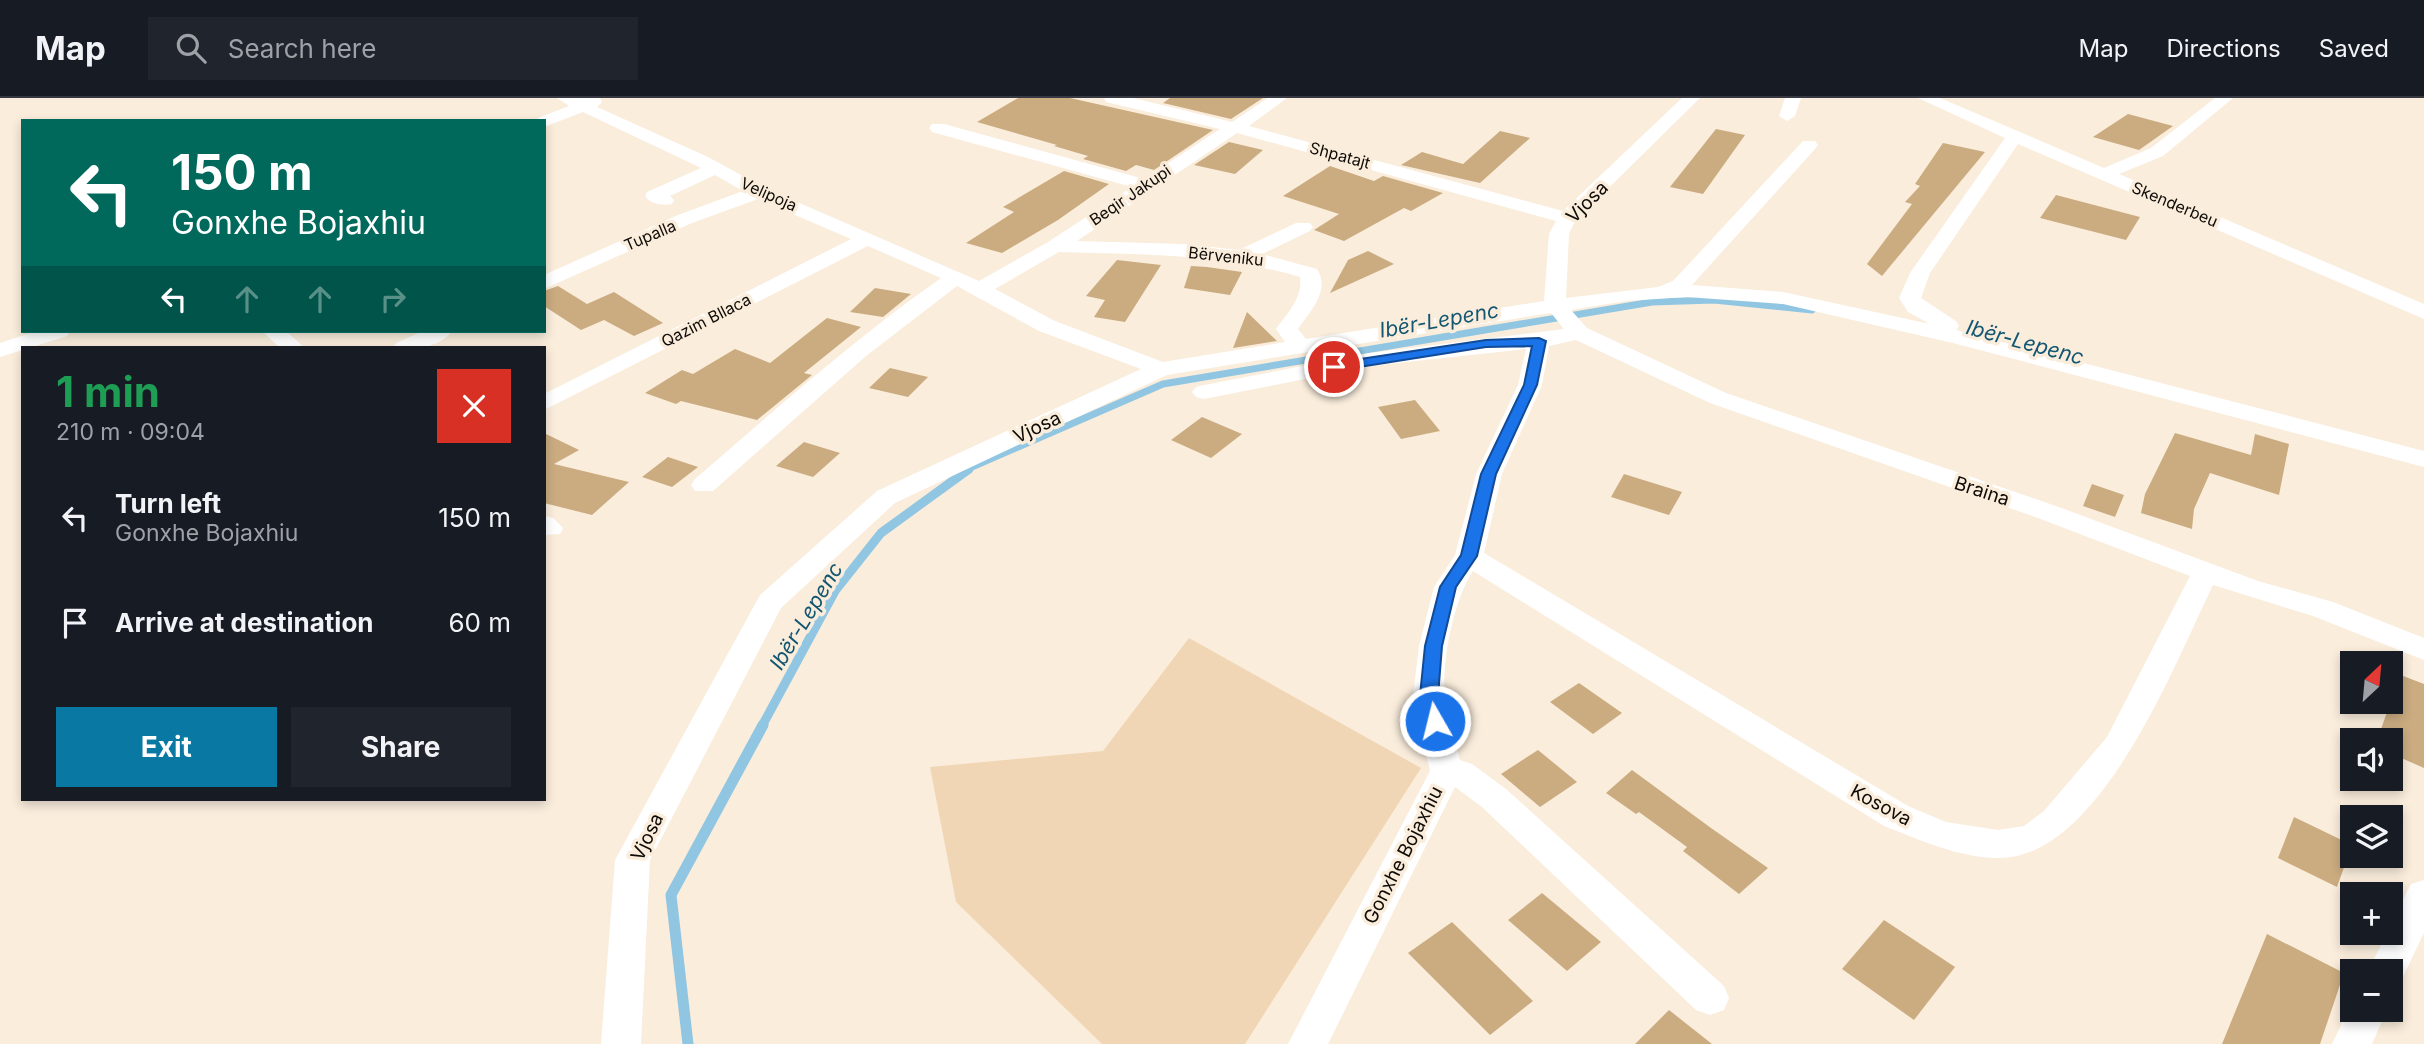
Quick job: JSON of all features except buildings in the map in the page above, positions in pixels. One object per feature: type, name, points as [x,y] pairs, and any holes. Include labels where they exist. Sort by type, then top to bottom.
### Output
[{"type":"street","name":"Velipoja","points":[[565,98],[595,102],[758,192],[956,277],[1047,326],[1161,369]]},
{"type":"street","name":"Shpatajt","points":[[1112,98],[1231,127],[1567,218]]},
{"type":"street","name":"Beqir Jakupi","points":[[980,289],[1055,246],[1231,127],[1279,98]]},
{"type":"street","name":"Vjosa","points":[[621,1044],[633,860],[770,602],[886,497],[1161,369],[1555,305],[1559,234],[1567,218],[1692,98]]},
{"type":"street","points":[[1787,116],[1793,98]]},
{"type":"street","name":"Skenderbeu","points":[[1926,98],[2424,312]]},
{"type":"street","points":[[2104,174],[2157,152],[2225,98]]},
{"type":"street","points":[[546,121],[595,102]]},
{"type":"street","points":[[938,128],[1145,185]]},
{"type":"street","points":[[1956,337],[1949,326],[1916,307],[1910,298],[1920,273],[2015,136]]},
{"type":"street","points":[[1660,293],[1679,285],[1809,145]]},
{"type":"street","points":[[665,200],[654,196],[716,169]]},
{"type":"street","name":"Tupalla","points":[[546,282],[685,219],[758,192]]},
{"type":"street","points":[[1243,256],[1303,227]]},
{"type":"street","name":"Qazim Bllaca","points":[[546,402],[869,238]]},
{"type":"street","name":"Bërveniku","points":[[1055,246],[1243,256],[1298,267],[1310,273],[1312,291],[1287,329],[1299,346]]},
{"type":"street","points":[[1557,260],[1579,286],[1626,295]]},
{"type":"street","points":[[704,485],[864,346],[914,305],[956,277]]},
{"type":"street","points":[[1555,305],[1626,295],[1687,291],[1783,298],[1956,337],[2424,459]]},
{"type":"street","name":"Braina","points":[[1555,305],[1577,329],[1718,398],[1965,486],[2047,512],[2206,572],[2323,610],[2424,650]]},
{"type":"street","points":[[1204,392],[1266,378],[1460,347],[1539,341],[1577,329]]},
{"type":"street","points":[[0,351],[52,333]]},
{"type":"street","points":[[275,333],[292,346]]},
{"type":"street","points":[[408,346],[437,333]]},
{"type":"street","name":"Gonxhe Bojaxhiu","points":[[1308,1044],[1446,771],[1429,696],[1434,646],[1448,587],[1469,556],[1489,474],[1530,385],[1539,341]]},
{"type":"street","name":"Kosova","points":[[1469,556],[1896,816],[1943,835],[1998,844],[2032,838],[2056,821],[2119,745],[2206,572]]},
{"type":"street","points":[[1446,771],[1460,773],[1494,798],[1710,998]]},
{"type":"street","points":[[2393,959],[2424,895]]},
{"type":"street","points":[[2352,1044],[2362,1022]]},
{"type":"shaded area","points":[[1189,638],[1421,768],[1245,1044],[1102,1044],[956,902],[930,767],[1103,751]]},
{"type":"waterway","name":"Ibër-Lepenc","points":[[965,470],[1163,384],[1652,302],[1714,300],[1812,310]]},
{"type":"waterway","name":"Ibër-Lepenc","points":[[762,726],[835,591],[881,533],[969,469]]},
{"type":"waterway","name":"Ibër-Lepenc","points":[[688,1044],[671,895],[763,725]]},
{"type":"route","points":[[1334,367],[1486,343],[1539,341],[1530,385],[1489,474],[1469,556],[1448,587],[1434,646],[1429,696],[1435,721]]}]
